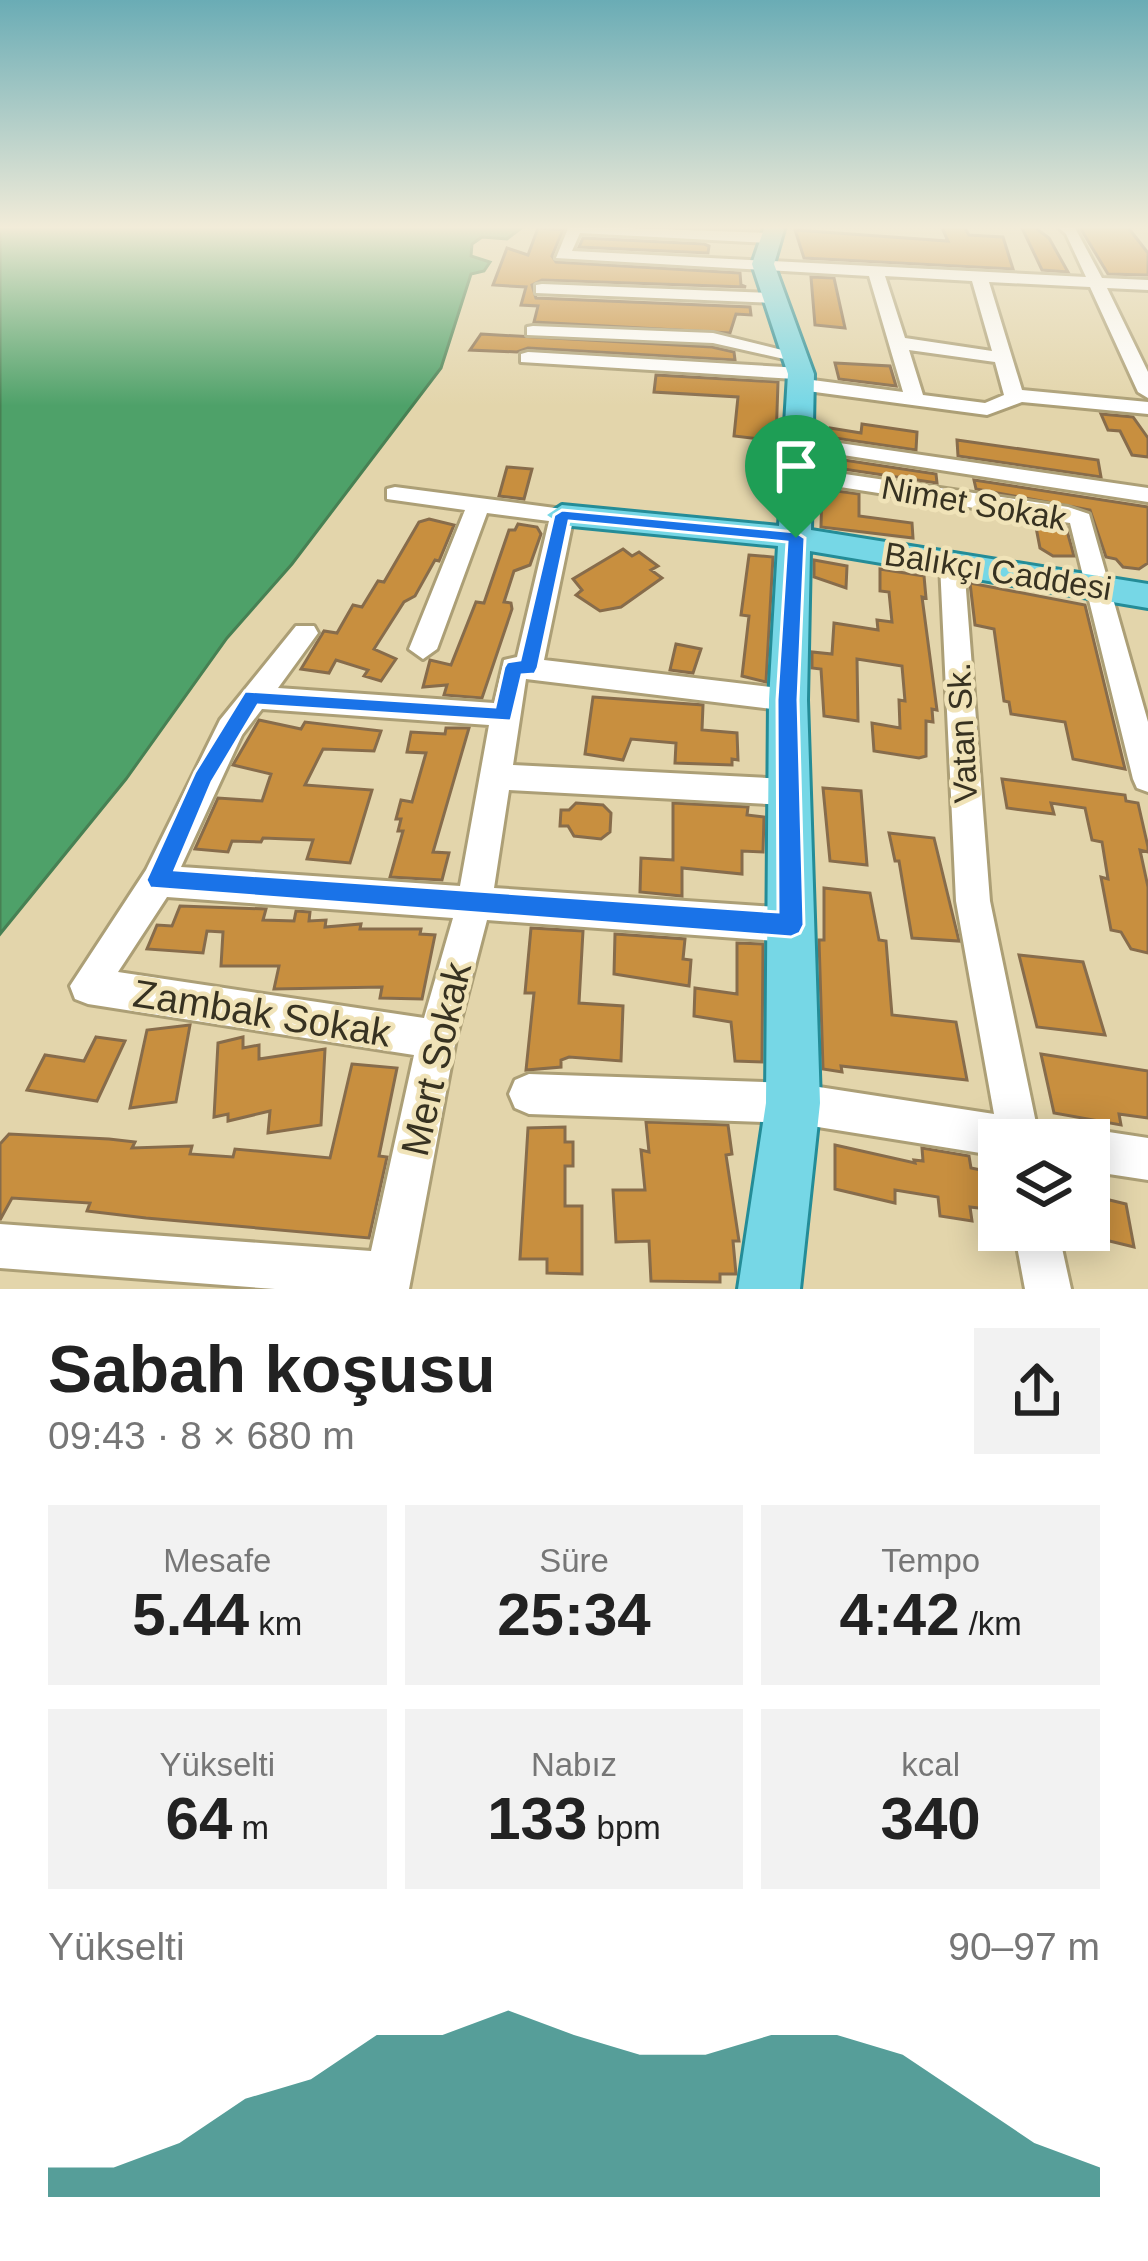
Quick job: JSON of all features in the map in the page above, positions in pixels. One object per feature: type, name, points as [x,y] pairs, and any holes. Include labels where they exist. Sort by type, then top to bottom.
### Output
[{"type":"main road","points":[[769,1289],[793,1102],[787,793],[799,372],[772,286]]},
{"type":"main road","name":"Balıkçı Caddesi","points":[[562,515],[796,538],[1148,596]]},
{"type":"street","points":[[880,286],[916,400]]},
{"type":"street","points":[[982,286],[1014,395]]},
{"type":"street","points":[[1097,286],[1148,392]]},
{"type":"street","points":[[542,289],[773,298]]},
{"type":"street","points":[[533,331],[713,338],[799,372],[916,400],[987,409],[1014,395],[1148,408]]},
{"type":"street","points":[[899,343],[1000,349]]},
{"type":"street","points":[[528,358],[799,372]]},
{"type":"street","points":[[798,443],[1148,495]]},
{"type":"street","name":"Nimet Sokak","points":[[797,475],[1068,514],[1081,519],[1101,588]]},
{"type":"street","points":[[395,494],[562,515]]},
{"type":"street","points":[[423,649],[478,506]]},
{"type":"street","name":"Mert Sokak","points":[[388,1282],[437,1039],[474,904],[514,667],[528,668],[562,515]]},
{"type":"street","name":"Vatan Sk.","points":[[952,564],[973,902],[1018,1119]]},
{"type":"street","points":[[1101,588],[1148,778]]},
{"type":"street","points":[[304,633],[252,697],[202,778],[158,880],[791,925]]},
{"type":"street","points":[[528,668],[788,700]]},
{"type":"street","points":[[252,697],[503,716]]},
{"type":"street","points":[[498,777],[787,793]]},
{"type":"street","name":"Zambak Sokak","points":[[158,880],[88,986],[437,1039]]},
{"type":"street","points":[[529,1094],[793,1102],[978,1133]]},
{"type":"street","points":[[1110,1153],[1148,1159]]},
{"type":"street","points":[[0,1246],[388,1282]]},
{"type":"street","points":[[1040,1251],[1048,1289]]},
{"type":"shaded area","points":[[0,286],[467,286],[441,368],[292,564],[227,638],[126,779],[0,934]]},
{"type":"building","points":[[512,286],[532,286],[536,298],[750,307],[751,315],[736,314],[730,333],[534,322],[538,306],[521,305],[526,287]]},
{"type":"building","points":[[812,286],[836,286],[845,328],[815,325]]},
{"type":"building","points":[[481,334],[712,347],[734,352],[735,360],[528,348],[517,352],[470,350]]},
{"type":"building","points":[[835,363],[890,366],[896,386],[839,379]]},
{"type":"building","points":[[656,375],[778,382],[776,441],[734,436],[738,397],[654,392]]},
{"type":"building","points":[[1101,414],[1133,417],[1148,438],[1148,457],[1132,455],[1120,431],[1108,430]]},
{"type":"building","points":[[862,424],[917,432],[916,450],[828,437],[830,428],[861,433]]},
{"type":"building","points":[[957,440],[1098,460],[1101,477],[958,456]]},
{"type":"building","points":[[824,457],[936,474],[937,483],[823,466]]},
{"type":"building","points":[[507,467],[532,469],[524,499],[499,496]]},
{"type":"building","points":[[974,480],[1148,507],[1148,563],[1139,569],[1123,567],[1106,557],[1090,510],[976,489]]},
{"type":"building","points":[[822,489],[859,494],[859,516],[912,523],[913,538],[821,527]]},
{"type":"building","points":[[429,519],[454,525],[439,561],[435,560],[415,596],[404,602],[374,649],[396,659],[381,681],[364,676],[368,670],[336,660],[329,673],[301,669],[324,631],[337,633],[353,605],[362,607],[378,581],[384,582],[419,522]]},
{"type":"building","points":[[1035,522],[1066,527],[1074,556],[1053,556],[1040,548]]},
{"type":"building","points":[[518,524],[537,527],[541,534],[530,565],[514,571],[504,602],[511,603],[512,609],[482,698],[444,695],[447,685],[423,687],[430,660],[451,665],[476,602],[484,603],[509,530]]},
{"type":"building","points":[[623,549],[632,556],[639,552],[658,566],[651,570],[662,578],[621,607],[600,611],[576,595],[582,590],[573,579]]},
{"type":"building","points":[[749,555],[773,557],[766,682],[742,676],[749,616],[741,615]]},
{"type":"building","points":[[814,560],[847,566],[846,588],[814,577]]},
{"type":"building","points":[[880,569],[924,576],[926,598],[922,597],[937,710],[932,709],[933,722],[926,721],[926,756],[919,758],[874,751],[872,723],[900,728],[899,700],[905,701],[902,666],[857,659],[858,721],[824,716],[821,669],[812,668],[812,652],[832,654],[834,623],[878,630],[877,620],[892,622],[889,592],[880,591]]},
{"type":"building","points":[[970,583],[1085,605],[1125,769],[1073,759],[1065,722],[1011,714],[1009,702],[1004,701],[994,629],[975,625]]},
{"type":"building","points":[[676,644],[701,649],[693,673],[670,670]]},
{"type":"building","points":[[593,697],[703,705],[702,730],[737,733],[738,760],[732,759],[732,765],[675,763],[676,743],[631,739],[623,760],[585,754]]},
{"type":"building","points":[[259,720],[301,729],[305,722],[381,731],[374,751],[323,749],[305,785],[372,790],[350,863],[307,859],[313,840],[263,838],[261,842],[232,841],[228,852],[195,849],[218,798],[262,801],[271,774],[233,765]]},
{"type":"building","points":[[446,728],[469,728],[433,852],[449,853],[442,880],[390,877],[403,831],[398,831],[401,819],[396,819],[401,800],[412,802],[426,753],[407,752],[411,732],[445,734]]},
{"type":"building","points":[[1002,779],[1125,795],[1126,801],[1138,803],[1148,847],[1148,852],[1140,850],[1148,887],[1148,953],[1131,949],[1121,932],[1111,930],[1101,877],[1108,879],[1102,842],[1092,840],[1085,808],[1051,803],[1054,814],[1007,808]]},
{"type":"building","points":[[823,788],[861,791],[867,865],[830,861]]},
{"type":"building","points":[[576,803],[603,805],[611,813],[610,832],[601,839],[574,836],[568,826],[560,826],[561,810]]},
{"type":"building","points":[[673,803],[748,807],[747,815],[764,817],[763,852],[742,851],[742,874],[682,868],[682,896],[640,892],[641,858],[673,860]]},
{"type":"building","points":[[889,833],[934,838],[959,941],[912,938],[899,861],[895,861]]},
{"type":"building","points":[[824,888],[870,893],[879,940],[886,941],[892,1015],[956,1022],[967,1080],[841,1066],[842,1072],[823,1069],[819,940],[824,940]]},
{"type":"building","points":[[180,906],[266,909],[263,920],[294,921],[296,911],[310,912],[309,921],[326,920],[325,927],[361,924],[360,929],[421,929],[420,934],[435,935],[422,999],[380,998],[382,987],[274,989],[279,966],[221,966],[223,932],[207,931],[203,953],[147,949],[157,925],[172,926]]},
{"type":"building","points":[[531,928],[583,931],[579,1003],[623,1006],[621,1061],[569,1057],[561,1060],[561,1067],[526,1070],[534,993],[525,993]]},
{"type":"building","points":[[615,934],[685,939],[683,959],[691,960],[689,986],[614,974]]},
{"type":"building","points":[[737,943],[763,944],[762,1062],[735,1061],[731,1022],[694,1016],[695,988],[737,994]]},
{"type":"building","points":[[1019,955],[1083,962],[1105,1035],[1037,1027]]},
{"type":"building","points":[[190,1025],[176,1102],[130,1108],[147,1030]]},
{"type":"building","points":[[96,1037],[125,1041],[97,1101],[27,1090],[45,1055],[84,1061]]},
{"type":"building","points":[[243,1037],[243,1048],[259,1045],[259,1059],[325,1049],[321,1125],[268,1133],[270,1111],[228,1121],[228,1114],[214,1117],[218,1043]]},
{"type":"building","points":[[1041,1054],[1148,1071],[1148,1118],[1119,1114],[1121,1125],[1110,1119],[1054,1113]]},
{"type":"building","points":[[352,1064],[397,1068],[379,1156],[387,1157],[369,1238],[146,1218],[87,1211],[90,1203],[12,1198],[0,1220],[0,1144],[9,1134],[135,1142],[132,1148],[192,1146],[190,1154],[233,1157],[235,1149],[330,1158]]},
{"type":"building","points":[[646,1122],[728,1125],[732,1154],[726,1155],[739,1241],[733,1241],[736,1274],[720,1274],[720,1282],[651,1281],[649,1241],[616,1242],[613,1190],[645,1190],[641,1150],[649,1152]]},
{"type":"building","points":[[565,1127],[565,1142],[573,1142],[573,1166],[565,1166],[565,1206],[582,1206],[582,1274],[547,1273],[547,1259],[520,1259],[528,1128]]},
{"type":"building","points":[[835,1145],[915,1163],[923,1161],[922,1148],[969,1156],[971,1168],[978,1169],[978,1208],[970,1207],[972,1221],[940,1216],[938,1197],[895,1190],[895,1203],[835,1189]]},
{"type":"building","points":[[1110,1200],[1126,1204],[1134,1247],[1110,1241]]},
{"type":"route","points":[[562,515],[796,538],[788,700],[791,925],[158,880],[202,778],[252,697],[503,716],[514,667],[528,668],[562,515]]}]
